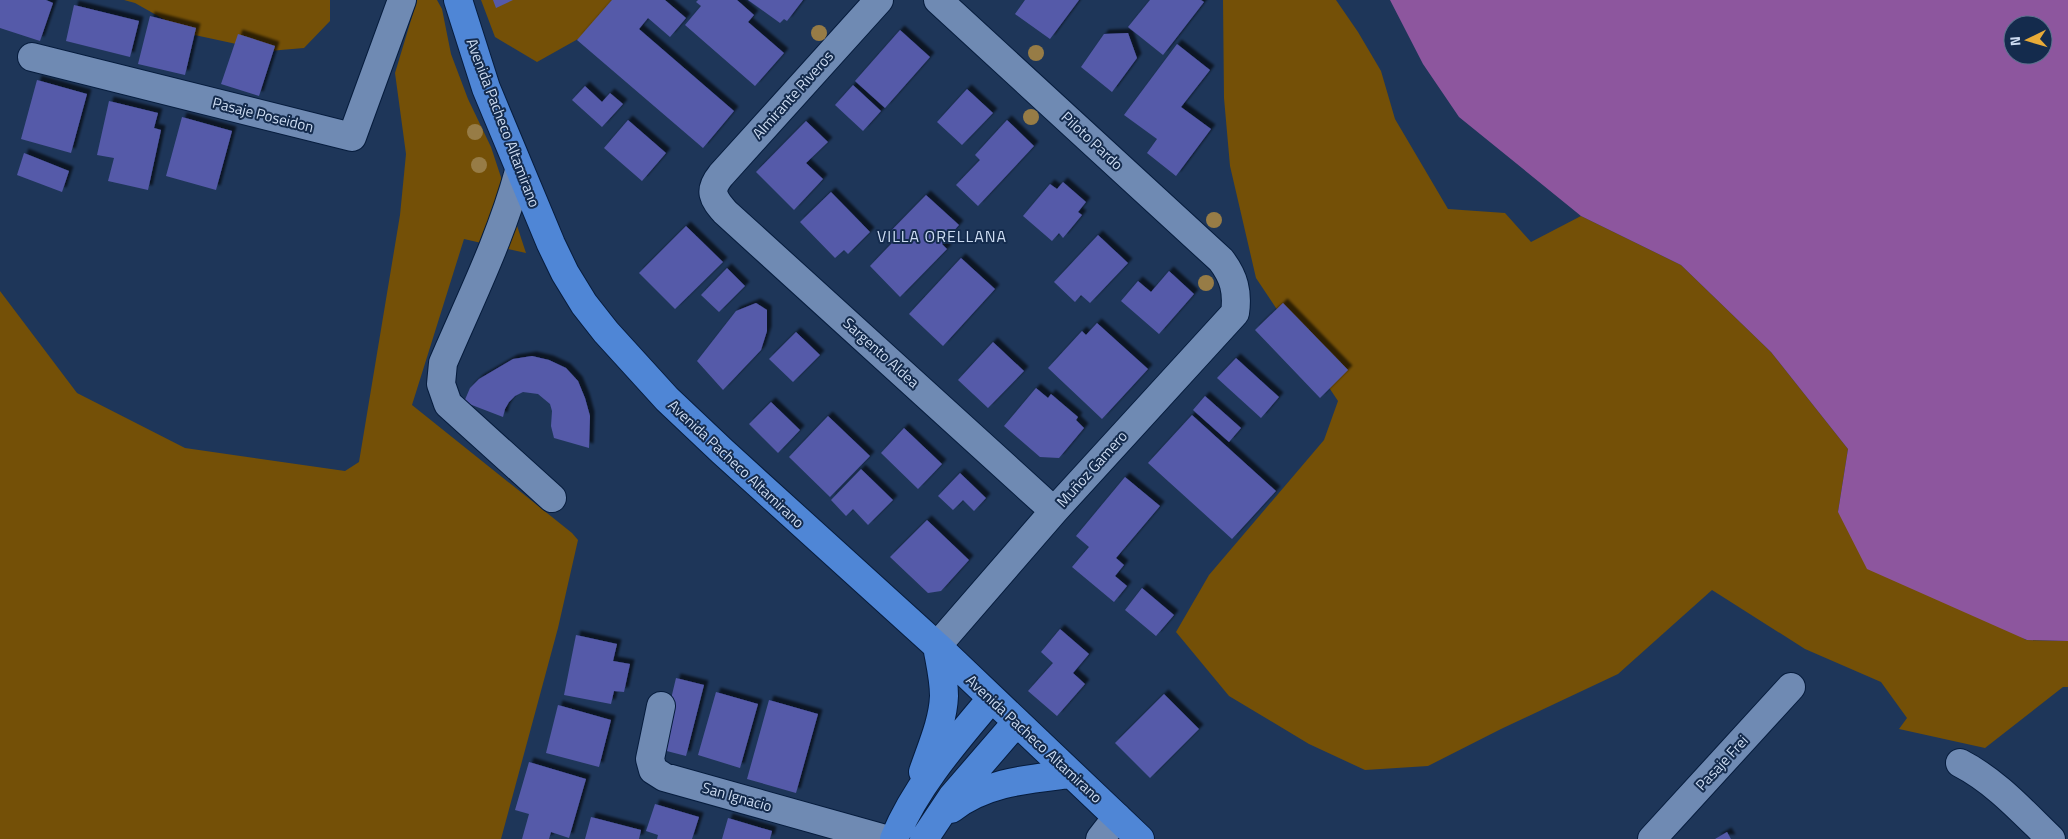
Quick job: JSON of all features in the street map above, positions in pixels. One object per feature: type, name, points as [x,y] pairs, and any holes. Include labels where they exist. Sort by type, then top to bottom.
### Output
[{"type":"main road","name":"Avenida Pacheco Altamirano","points":[[458,0],[486,88],[519,171],[565,273],[584,304],[606,332],[667,399],[936,646],[1140,839]]},
{"type":"main road","points":[[914,799],[942,712],[943,682],[936,646]]},
{"type":"main road","points":[[894,839],[901,821],[938,763],[991,699]]},
{"type":"main road","points":[[929,831],[952,797],[1016,723]]},
{"type":"main road","points":[[929,831],[958,804],[1001,784],[1070,774]]},
{"type":"street","name":"Pasaje Poseidon","points":[[32,57],[352,137],[402,0]]},
{"type":"street","name":"Almirante Riveros","points":[[712,192],[714,184],[721,175],[879,0]]},
{"type":"street","name":"Piloto Pardo","points":[[938,0],[1221,260],[1230,271],[1236,288]]},
{"type":"street","points":[[519,171],[510,206],[443,363],[441,384],[448,404],[552,498]]},
{"type":"street","name":"Sargento Aldea","points":[[712,192],[716,202],[726,212],[1054,510]]},
{"type":"street","name":"Muñoz Gamero","points":[[936,646],[1054,510],[1235,313],[1236,288]]},
{"type":"street","name":"Pasaje Frei","points":[[1652,839],[1791,688]]},
{"type":"street","name":"San Ignacio","points":[[662,706],[650,759],[653,770],[664,776],[885,839]]},
{"type":"street","points":[[1960,762],[1979,772],[2051,839]]},
{"type":"street","points":[[1100,839],[1117,817]]},
{"type":"shaded area","points":[[124,0],[330,0],[330,21],[304,48],[269,51],[190,34],[135,3]]},
{"type":"shaded area","points":[[417,0],[437,0],[442,9],[451,54],[468,99],[491,147],[526,253],[464,239],[412,405],[572,533],[578,540],[558,628],[501,839],[0,839],[0,291],[77,393],[185,448],[345,471],[359,462],[400,215],[406,154],[395,73]]},
{"type":"shaded area","points":[[481,0],[618,0],[578,39],[537,62],[495,37]]},
{"type":"shaded area","points":[[1223,0],[1336,0],[1381,71],[1395,119],[1448,209],[1505,213],[1531,242],[1581,216],[1681,265],[1771,352],[1848,449],[1838,512],[2026,640],[2068,641],[2068,687],[2063,687],[1985,748],[1899,729],[1907,718],[1881,682],[1805,649],[1712,590],[1618,674],[1428,766],[1365,770],[1309,744],[1229,696],[1176,632],[1209,575],[1324,440],[1338,401],[1256,278],[1230,166],[1224,98]]},
{"type":"shaded area","points":[[1390,0],[2068,0],[2068,641],[2027,640],[1867,569],[1838,512],[1848,449],[1771,352],[1681,265],[1581,216],[1459,117],[1423,64]]},
{"type":"building","points":[[0,0],[46,0],[53,3],[40,41],[0,28]]},
{"type":"building","points":[[493,0],[513,0],[496,8]]},
{"type":"building","points":[[612,0],[665,0],[686,18],[670,37],[648,18],[639,29],[734,111],[703,148],[577,40]]},
{"type":"building","points":[[698,0],[737,0],[754,15],[748,22],[784,53],[755,86],[685,25],[701,6],[696,2]]},
{"type":"building","points":[[748,0],[803,0],[787,21],[784,19],[780,23]]},
{"type":"building","points":[[1025,0],[1079,0],[1050,39],[1015,14]]},
{"type":"building","points":[[1150,0],[1201,0],[1204,2],[1163,55],[1128,27]]},
{"type":"building","points":[[74,5],[139,21],[130,57],[66,41]]},
{"type":"building","points":[[150,16],[196,28],[185,75],[138,64]]},
{"type":"building","points":[[900,30],[930,57],[885,108],[855,81]]},
{"type":"building","points":[[1128,33],[1137,58],[1112,92],[1081,67],[1104,34]]},
{"type":"building","points":[[238,34],[275,46],[259,96],[221,84]]},
{"type":"building","points":[[1177,44],[1210,70],[1181,107],[1211,129],[1176,176],[1147,153],[1157,139],[1124,115]]},
{"type":"building","points":[[37,80],[87,94],[71,153],[21,139]]},
{"type":"building","points":[[853,85],[881,111],[863,131],[835,105]]},
{"type":"building","points":[[585,86],[602,102],[610,93],[623,104],[602,127],[572,100]]},
{"type":"building","points":[[967,89],[993,113],[962,145],[937,122]]},
{"type":"building","points":[[109,101],[158,113],[154,128],[161,130],[148,190],[108,181],[114,158],[97,155]]},
{"type":"building","points":[[182,117],[232,131],[216,190],[166,176]]},
{"type":"building","points":[[628,120],[666,153],[642,181],[604,148]]},
{"type":"building","points":[[1007,120],[1034,146],[978,206],[956,185],[980,160],[975,155]]},
{"type":"building","points":[[806,121],[828,142],[806,163],[823,179],[794,210],[756,172]]},
{"type":"building","points":[[24,153],[69,171],[62,192],[17,175]]},
{"type":"building","points":[[1063,182],[1086,202],[1078,212],[1082,215],[1063,238],[1059,233],[1052,241],[1023,216],[1050,184],[1057,189]]},
{"type":"building","points":[[831,192],[870,232],[848,254],[844,250],[835,258],[800,222]]},
{"type":"building","points":[[926,195],[959,225],[942,244],[947,249],[900,297],[870,266],[892,243],[885,237]]},
{"type":"building","points":[[686,226],[723,262],[675,309],[639,273]]},
{"type":"building","points":[[1098,235],[1128,263],[1090,303],[1081,295],[1075,302],[1054,282]]},
{"type":"building","points":[[961,258],[995,289],[943,346],[909,314]]},
{"type":"building","points":[[727,268],[745,286],[719,312],[701,295]]},
{"type":"building","points":[[1169,271],[1194,294],[1159,334],[1121,301],[1138,281],[1151,292]]},
{"type":"building","points":[[756,303],[767,310],[767,331],[761,350],[723,390],[697,361],[736,311]]},
{"type":"building","points":[[1283,303],[1348,370],[1320,398],[1255,330]]},
{"type":"building","points":[[1097,323],[1148,369],[1102,419],[1048,368],[1082,331],[1086,335]]},
{"type":"building","points":[[796,332],[820,355],[793,382],[769,359]]},
{"type":"building","points":[[993,342],[1024,371],[988,408],[958,380]]},
{"type":"building","points":[[532,356],[549,360],[566,368],[578,381],[590,416],[589,448],[554,438],[551,426],[552,411],[550,404],[538,394],[523,392],[515,396],[505,409],[503,417],[464,402],[470,388],[479,379],[513,359]]},
{"type":"building","points":[[1236,358],[1279,397],[1261,418],[1217,378]]},
{"type":"building","points":[[1036,388],[1048,398],[1051,394],[1078,417],[1076,420],[1084,428],[1059,458],[1040,457],[1004,426]]},
{"type":"building","points":[[1205,396],[1241,428],[1229,442],[1193,410]]},
{"type":"building","points":[[771,402],[800,430],[778,453],[749,424]]},
{"type":"building","points":[[1192,415],[1276,491],[1232,539],[1148,463]]},
{"type":"building","points":[[828,416],[870,456],[830,497],[789,457]]},
{"type":"building","points":[[904,428],[942,464],[918,489],[881,453]]},
{"type":"building","points":[[861,469],[893,500],[868,525],[853,509],[846,516],[831,500]]},
{"type":"building","points":[[960,473],[986,498],[974,511],[963,500],[953,510],[938,496]]},
{"type":"building","points":[[1125,477],[1160,506],[1116,558],[1124,565],[1115,576],[1127,586],[1114,602],[1072,567],[1089,547],[1076,536]]},
{"type":"building","points":[[927,520],[969,560],[941,591],[928,593],[890,557]]},
{"type":"building","points":[[1142,588],[1174,615],[1156,636],[1125,610]]},
{"type":"building","points":[[1060,629],[1089,654],[1073,673],[1085,684],[1057,716],[1028,691],[1053,663],[1041,652]]},
{"type":"building","points":[[576,635],[617,644],[613,661],[630,664],[624,692],[614,691],[611,704],[564,695]]},
{"type":"building","points":[[676,678],[704,685],[686,756],[659,749]]},
{"type":"building","points":[[716,692],[758,704],[740,768],[698,755]]},
{"type":"building","points":[[1164,694],[1199,729],[1150,778],[1115,743]]},
{"type":"building","points":[[769,700],[818,714],[796,793],[747,779]]},
{"type":"building","points":[[558,705],[611,720],[599,767],[546,753]]},
{"type":"building","points":[[529,762],[586,779],[569,838],[551,832],[549,839],[522,839],[529,814],[515,810]]},
{"type":"building","points":[[655,804],[699,817],[692,839],[657,839],[658,835],[646,831]]},
{"type":"building","points":[[591,817],[641,830],[639,839],[585,839]]},
{"type":"building","points":[[728,818],[772,831],[770,839],[722,839]]},
{"type":"building","points":[[1727,832],[1731,839],[1715,839]]},
{"type":"district","name":"VILLA ORELLANA","points":[[942,236]]}]
